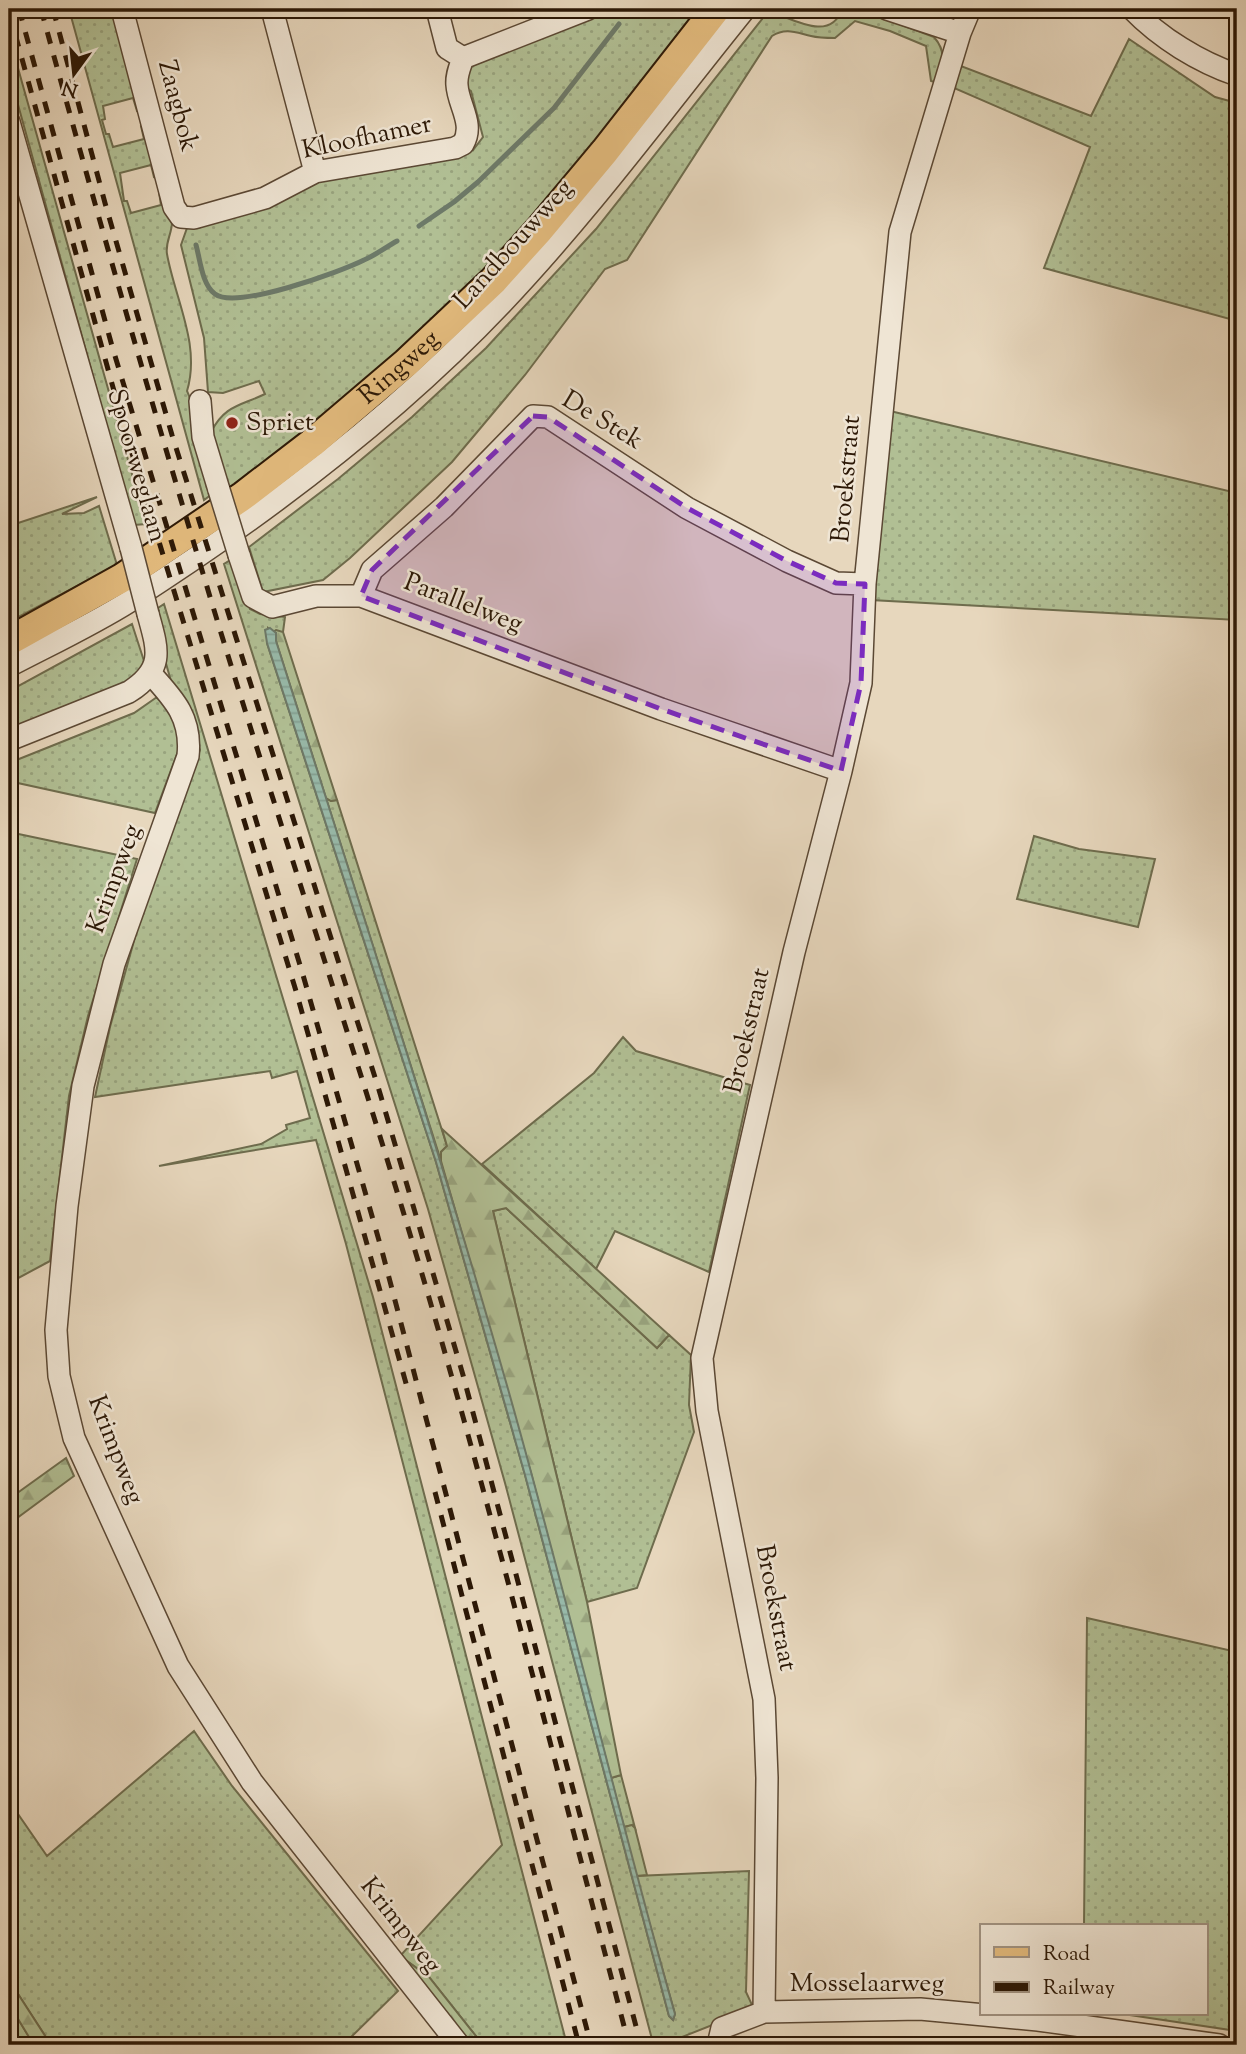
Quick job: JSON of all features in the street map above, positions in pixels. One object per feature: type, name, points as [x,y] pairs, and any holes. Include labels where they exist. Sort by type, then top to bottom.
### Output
[{"type":"main road","name":"Ringweg","points":[[9,641],[122,578],[243,496],[312,443],[406,363],[493,281],[539,230],[605,151],[716,9]]},
{"type":"street","name":"Zaagbok","points":[[122,9],[174,206],[181,217]]},
{"type":"street","points":[[272,9],[315,172]]},
{"type":"street","points":[[437,9],[447,48],[463,58],[588,9]]},
{"type":"street","name":"Landbouwweg","points":[[9,666],[128,602],[209,547],[325,461],[423,380],[501,304],[572,226],[745,9]]},
{"type":"street","points":[[887,9],[960,33]]},
{"type":"street","name":"Broekstraat","points":[[764,2012],[767,1778],[764,1699],[707,1411],[702,1358],[794,952],[861,683],[865,584],[900,232],[960,33],[970,9]]},
{"type":"street","points":[[1132,9],[1181,48],[1237,75]]},
{"type":"street","name":"Kloofhamer","points":[[181,217],[194,218],[265,198],[315,172],[456,148],[463,144],[469,128],[456,78],[463,58]]},
{"type":"street","name":"Spoorweglaan","points":[[9,122],[157,648],[156,663],[151,674]]},
{"type":"street","name":"Parallelweg","points":[[201,401],[203,437],[253,597],[272,607],[316,596],[361,596],[661,709],[841,771]]},
{"type":"street","name":"De Stek","points":[[361,596],[372,569],[444,507],[533,416],[548,417],[687,508],[787,561],[836,583],[865,584]]},
{"type":"street","points":[[9,740],[129,692],[151,674]]},
{"type":"street","name":"Krimpweg","points":[[151,674],[173,698],[181,713],[190,738],[188,756],[114,964],[83,1086],[64,1233],[56,1330],[59,1376],[74,1438],[178,1666],[252,1783],[459,2045]]},
{"type":"street","name":"Mosselaarweg","points":[[764,2012],[920,2009],[980,2015]]},
{"type":"street","points":[[718,2045],[722,2028],[764,2012]]},
{"type":"street","name":"Mosselaarweg","points":[[995,2016],[1219,2045]]},
{"type":"highlighted area","points":[[533,416],[548,417],[687,508],[787,561],[836,583],[865,584],[861,683],[841,771],[661,709],[361,596],[372,570]]},
{"type":"green space","points":[[69,9],[116,9],[142,109],[137,111],[133,98],[103,106],[105,119],[102,120],[113,147],[144,139],[141,126],[146,124],[159,176],[154,177],[151,165],[120,173],[124,201],[127,201],[131,213],[161,205],[159,192],[164,191],[172,218],[167,254],[189,339],[191,357],[187,391],[212,494],[204,500]]},
{"type":"green space","points":[[602,9],[705,9],[559,190],[433,327],[230,494],[211,432],[228,411],[265,394],[259,381],[223,393],[208,392],[204,338],[181,245],[187,228],[327,176],[473,150],[483,137],[471,91],[464,86],[470,65]]},
{"type":"green space","points":[[842,9],[859,9],[934,37],[942,53],[938,83],[931,81],[926,46],[890,31],[855,21],[835,38],[787,31],[772,36],[627,260],[605,269],[525,375],[452,462],[323,580],[263,592],[249,547],[338,479],[412,417],[486,348],[596,229],[766,14],[772,12],[821,27],[830,25],[837,19]]},
{"type":"green space","points":[[9,36],[146,524],[134,525],[9,72]]},
{"type":"green space","points":[[1129,39],[1215,97],[1237,103],[1237,321],[1044,268],[1090,147],[954,88],[961,66],[1091,116]]},
{"type":"green space","points":[[890,411],[1237,493],[1237,620],[871,600]]},
{"type":"green space","points":[[97,497],[62,514],[84,513],[99,506],[117,565],[9,622],[9,526]]},
{"type":"green space","points":[[232,559],[250,609],[260,614],[285,617],[283,632],[273,632],[268,628],[267,643],[436,1162],[525,1475],[669,2016],[673,2020],[675,2014],[636,1876],[749,1871],[746,1992],[753,2007],[662,2045],[653,2045],[505,1483],[428,1209],[224,564]]},
{"type":"green space","points":[[164,604],[373,1297],[567,2045],[552,2041],[553,2045],[483,2045],[429,1977],[400,1956],[502,1845],[346,1244],[316,1140],[159,1166],[261,1144],[287,1129],[286,1125],[310,1118],[297,1071],[272,1078],[270,1071],[95,1097],[110,1027],[142,912],[165,839],[200,750],[188,711],[171,681],[165,660],[158,608]]},
{"type":"green space","points":[[132,624],[145,664],[135,679],[9,734],[9,691]]},
{"type":"green space","points":[[273,632],[283,632],[337,800],[326,798],[276,641],[276,633]]},
{"type":"green space","points":[[157,697],[173,715],[180,746],[155,813],[13,782],[9,799],[9,763],[134,713]]},
{"type":"green space","points":[[326,798],[337,800],[447,1146],[441,1152],[441,1161]]},
{"type":"green space","points":[[9,832],[137,859],[88,1016],[69,1096],[50,1261],[9,1283]]},
{"type":"green space","points":[[1034,836],[1079,849],[1155,859],[1138,927],[1017,899]]},
{"type":"green space","points":[[623,1037],[636,1051],[750,1085],[709,1272],[615,1231],[596,1269],[482,1164],[594,1073]]},
{"type":"green space","points":[[442,1129],[669,1335],[657,1348],[506,1208],[493,1211],[587,1602],[621,1775],[611,1778],[531,1473],[441,1161],[441,1152],[447,1146]]},
{"type":"green space","points":[[506,1208],[657,1348],[669,1335],[691,1355],[689,1405],[694,1432],[637,1588],[587,1602],[493,1211]]},
{"type":"green space","points":[[66,1458],[74,1476],[9,1524],[9,1499]]},
{"type":"green space","points":[[1087,1618],[1237,1652],[1237,2031],[1136,2016],[1208,2016],[1208,1924],[1084,1924]]},
{"type":"green space","points":[[194,1731],[232,1786],[398,1991],[343,2045],[51,2045],[9,1980],[9,1801],[47,1856]]},
{"type":"green space","points":[[621,1775],[635,1828],[632,1825],[624,1827],[611,1778]]},
{"type":"green space","points":[[632,1825],[647,1875],[636,1876],[624,1827]]},
{"type":"green space","points":[[400,1956],[429,1977],[483,2045],[468,2045]]},
{"type":"green space","points":[[9,1980],[51,2045],[34,2045],[32,2042],[9,2004]]},
{"type":"green space","points":[[9,2004],[34,2045],[9,2045]]},
{"type":"shaded area","points":[[270,628],[276,633],[276,641],[481,1295],[551,1545],[675,2014],[673,2020],[669,2016],[525,1475],[436,1162],[267,643],[265,630]]},
{"type":"waterway","points":[[419,226],[478,182],[554,108],[619,24]]},
{"type":"waterway","points":[[196,245],[207,285],[215,294],[226,298],[288,288],[352,266],[397,241]]},
{"type":"railway","points":[[19,9],[112,346],[303,975],[382,1251],[591,2045]]},
{"type":"railway","points":[[41,9],[151,400],[246,714],[425,1284],[504,1569],[629,2045]]},
{"type":"railway","points":[[53,9],[105,203],[172,435],[379,1090],[463,1375],[641,2045]]},
{"type":"railway","points":[[9,12],[124,427],[296,991],[409,1394]]},
{"type":"railway","points":[[435,1492],[579,2045]]},
{"type":"place","name":"Spriet","points":[[232,423]]}]
